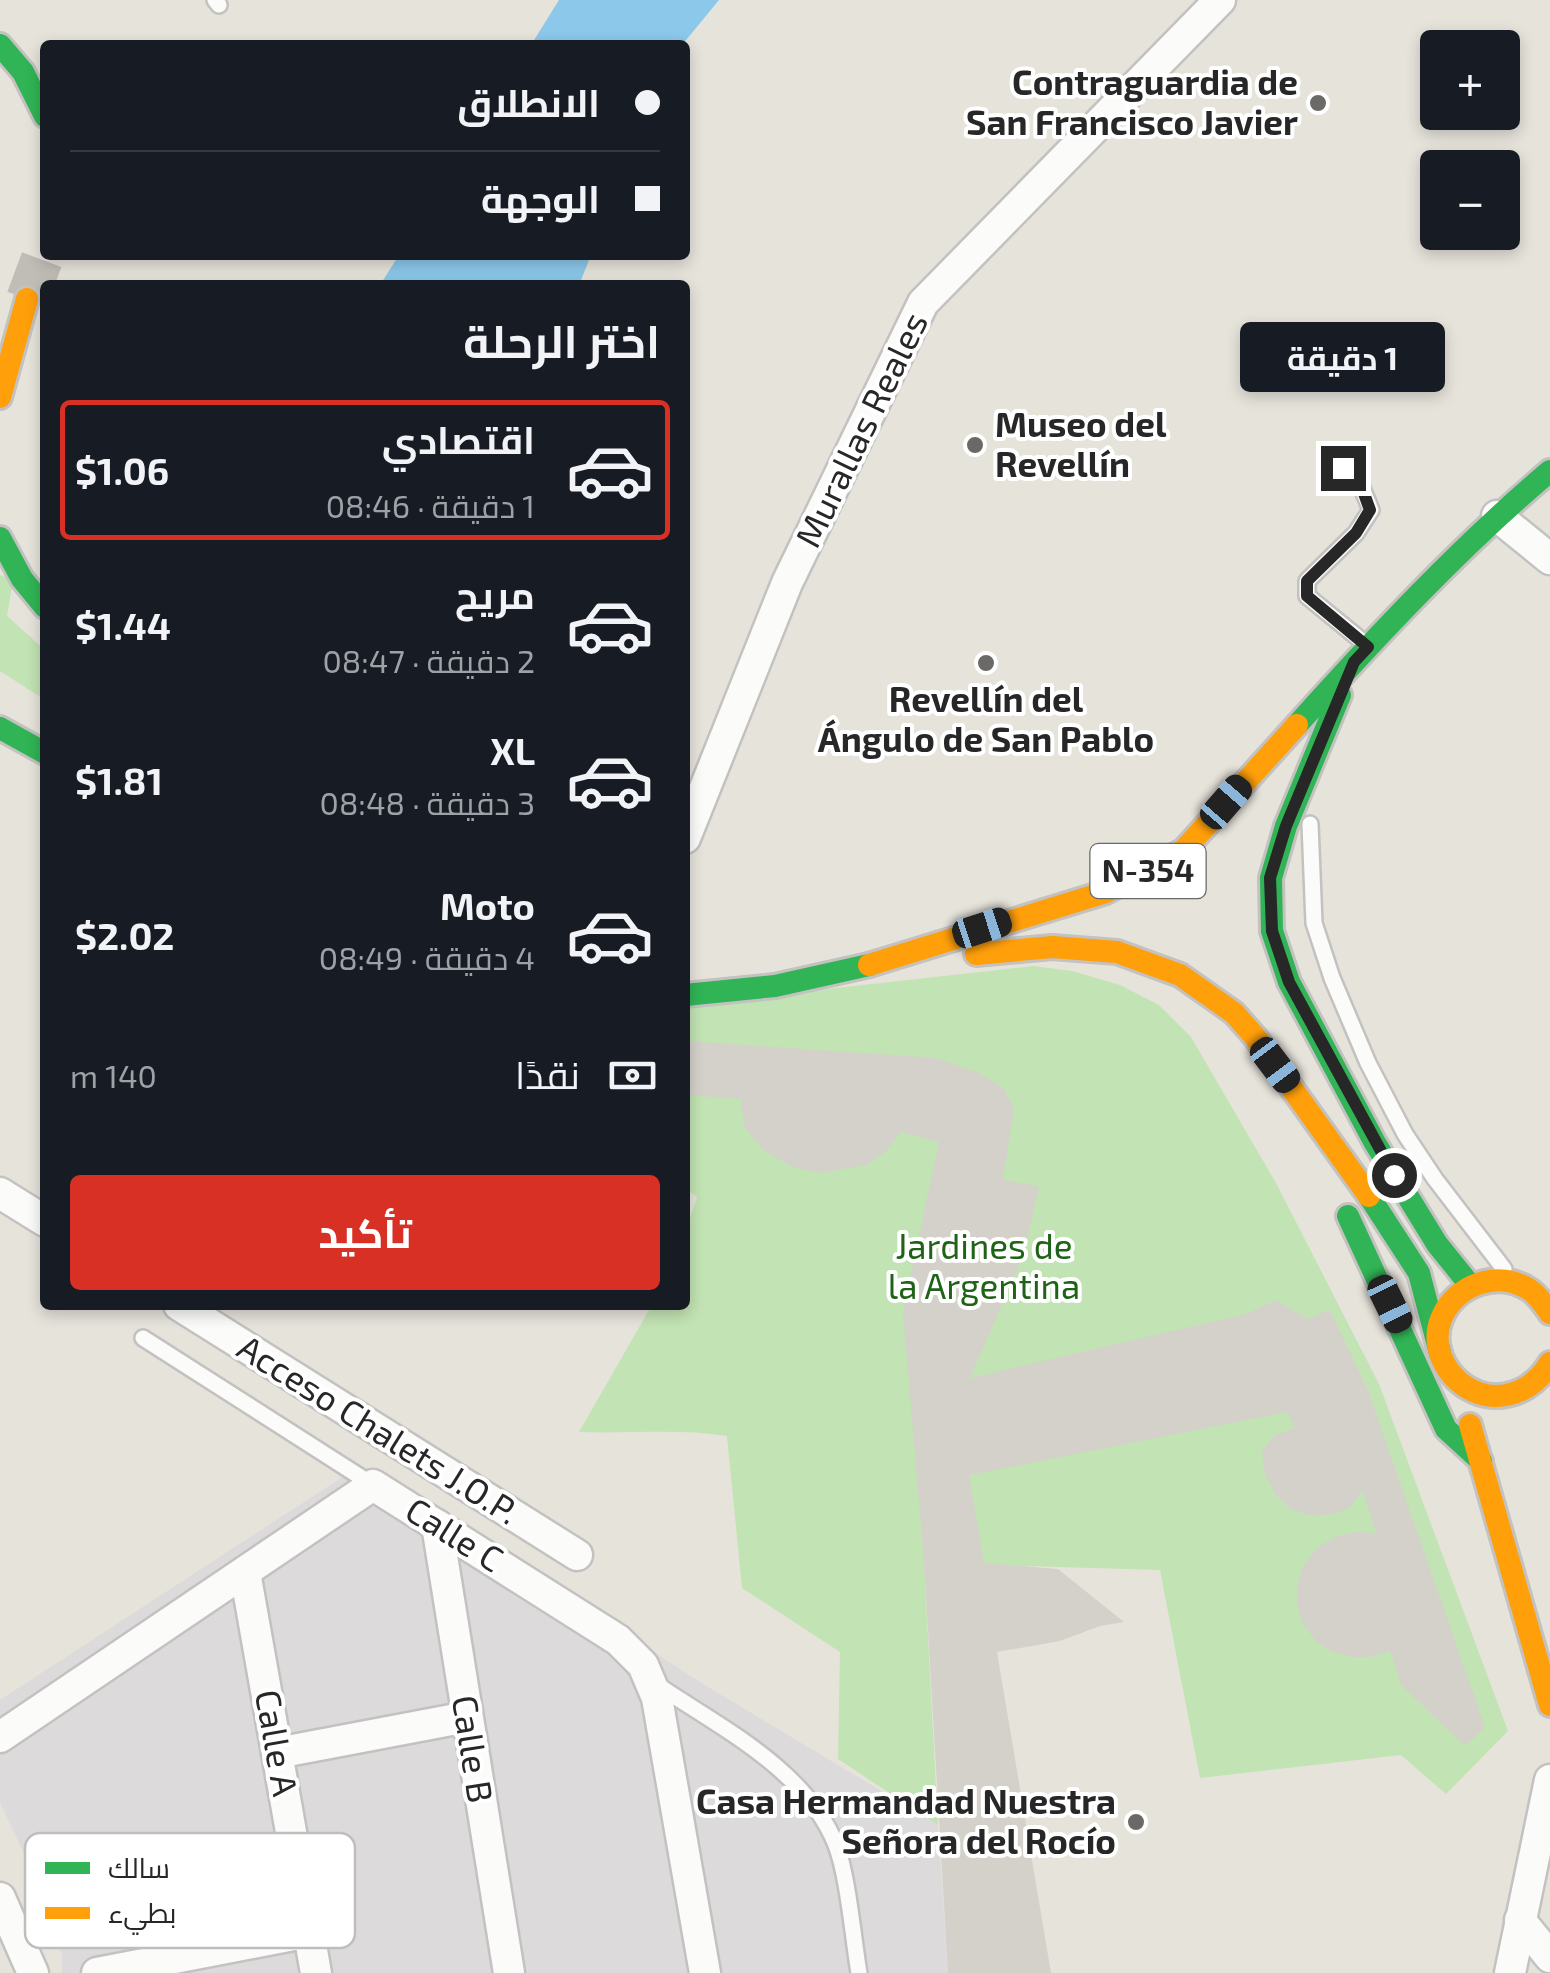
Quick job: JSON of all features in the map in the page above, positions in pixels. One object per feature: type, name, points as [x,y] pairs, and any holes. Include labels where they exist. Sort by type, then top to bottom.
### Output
[{"type":"main road","points":[[0,45],[23,72],[40,106]]},
{"type":"main road","points":[[0,396],[27,299]]},
{"type":"main road","points":[[1470,1285],[1420,1220],[1289,982],[1272,931],[1270,878],[1286,826],[1361,654],[1498,516],[1550,471]]},
{"type":"main road","points":[[0,538],[22,579],[40,602]]},
{"type":"main road","name":"N-354","points":[[690,994],[775,986],[869,964],[1106,892],[1184,850],[1361,654]]},
{"type":"main road","points":[[0,728],[40,751]]},
{"type":"main road","name":"N-354","points":[[869,964],[1052,947],[1118,952],[1165,968],[1208,992],[1234,1013],[1343,1156],[1419,1273],[1440,1352],[1456,1379],[1481,1461],[1550,1705]]},
{"type":"main road","name":"N-354","points":[[1275,1065],[1446,1429],[1481,1461]]},
{"type":"main road","points":[[1440,1352],[1440,1320],[1447,1306],[1470,1285],[1484,1280],[1519,1284],[1550,1275]]},
{"type":"main road","points":[[1519,1284],[1539,1296],[1550,1313]]},
{"type":"main road","points":[[1456,1379],[1482,1394],[1512,1394],[1549,1371]]},
{"type":"street","name":"Murallas Reales","points":[[690,826],[788,583],[923,303],[1220,0]]},
{"type":"street","points":[[1498,516],[1550,559]]},
{"type":"street","points":[[0,1193],[40,1218]]},
{"type":"street","name":"Acceso Chalets J.O.P.","points":[[186,1310],[577,1554]]},
{"type":"street","name":"Calle C","points":[[0,1737],[373,1484],[632,1651],[652,1681],[705,1973]]},
{"type":"street","name":"Calle B","points":[[437,1524],[510,1973]]},
{"type":"street","name":"Calle A","points":[[245,1572],[292,1833]]},
{"type":"street","points":[[278,1753],[467,1718]]},
{"type":"street","points":[[1510,1973],[1550,1780]]},
{"type":"street","points":[[0,1898],[33,1973]]},
{"type":"street","points":[[1520,1920],[1550,1957]]},
{"type":"street","points":[[0,1946],[33,1973]]},
{"type":"street","points":[[97,1973],[226,1948]]},
{"type":"street","name":"Calle A","points":[[312,1948],[316,1973]]},
{"type":"lane","points":[[1343,468],[1362,488],[1370,510],[1356,533],[1307,581],[1307,596],[1361,654]]},
{"type":"lane","points":[[1312,763],[1314,923],[1332,978],[1373,1074],[1406,1134],[1456,1210],[1519,1284]]},
{"type":"lane","points":[[143,1338],[373,1484]]},
{"type":"lane","points":[[652,1681],[778,1768],[814,1807],[838,1848],[859,1973]]},
{"type":"shaded area","points":[[690,1041],[936,1058],[979,1073],[1003,1088],[1014,1107],[1003,1180],[1039,1186],[1024,1253],[970,1378],[1246,1314],[1276,1300],[1307,1319],[1330,1310],[1368,1391],[1485,1727],[1465,1746],[1401,1685],[1390,1651],[1371,1657],[1333,1652],[1317,1642],[1304,1626],[1297,1606],[1297,1585],[1304,1565],[1317,1548],[1335,1537],[1355,1532],[1376,1533],[1363,1491],[1349,1508],[1313,1516],[1292,1510],[1276,1495],[1265,1475],[1262,1451],[1275,1435],[1295,1428],[1287,1412],[969,1475],[984,1563],[1058,1569],[1124,1622],[1060,1641],[997,1652],[1051,1973],[948,1973],[924,1562],[903,1312],[939,1142],[901,1132],[887,1150],[867,1165],[819,1173],[790,1166],[762,1149],[744,1126],[741,1099],[690,1095]]},
{"type":"shaded area","points":[[361,1465],[708,1687],[938,1825],[948,1973],[62,1973],[59,1948],[355,1948],[355,1833],[25,1833],[25,1856],[0,1802],[0,1700]]},
{"type":"green space","points":[[0,575],[13,580],[7,616],[40,646],[40,697],[0,671]]},
{"type":"green space","name":"Jardines de la Argentina","points":[[1033,966],[1072,971],[1120,985],[1159,1005],[1191,1037],[1276,1183],[1379,1384],[1508,1731],[1446,1794],[1401,1755],[1200,1778],[1160,1570],[924,1563],[938,1825],[838,1759],[840,1652],[742,1588],[727,1436],[579,1432],[649,1310],[690,1310],[690,1218],[697,1197],[690,1192],[690,1004]]},
{"type":"water","points":[[559,0],[719,0],[686,40],[534,40]]},
{"type":"water","points":[[396,260],[589,260],[581,280],[383,280]]},
{"type":"pier","points":[[0,282],[40,308],[40,440],[33,461],[0,450]]},
{"type":"tunnel","points":[[27,299],[42,260]]},
{"type":"traffic: fast","points":[[0,45],[23,72],[40,106]]},
{"type":"traffic: fast","points":[[1297,725],[1419,594],[1550,471]]},
{"type":"traffic: fast","points":[[0,538],[22,579],[40,601]]},
{"type":"traffic: fast","points":[[1340,695],[1286,826],[1271,878],[1272,931],[1289,982],[1375,1143],[1437,1244],[1470,1285]]},
{"type":"traffic: fast","points":[[0,728],[40,750]]},
{"type":"traffic: fast","points":[[690,994],[775,986],[869,965]]},
{"type":"traffic: fast","points":[[1369,1196],[1419,1273],[1440,1353]]},
{"type":"traffic: fast","points":[[1348,1216],[1446,1429],[1481,1461]]},
{"type":"traffic: slow","points":[[0,397],[27,299]]},
{"type":"traffic: slow","points":[[869,965],[1106,892],[1184,850],[1297,725]]},
{"type":"traffic: slow","points":[[976,954],[1052,947],[1117,952],[1180,975],[1234,1013],[1256,1038],[1369,1196]]},
{"type":"traffic: slow","points":[[1550,1313],[1530,1290],[1518,1284],[1492,1281],[1456,1297],[1441,1319],[1438,1332],[1438,1346],[1448,1370],[1480,1394],[1502,1396],[1519,1391],[1540,1377],[1550,1363]]},
{"type":"traffic: slow","points":[[1470,1425],[1550,1705]]},
{"type":"place","name":"Contraguardia de San Francisco Javier","points":[[1318,103]]},
{"type":"place","name":"Museo del Revellín","points":[[975,445]]},
{"type":"place","name":"Revellín del Ángulo de San Pablo","points":[[986,663]]},
{"type":"place","name":"Casa Hermandad Nuestra Señora del Rocío","points":[[1136,1822]]},
{"type":"route","points":[[1343,468],[1362,488],[1370,510],[1356,533],[1307,581],[1307,596],[1368,647],[1354,662],[1286,826],[1270,878],[1272,931],[1289,982],[1394,1175]]}]
